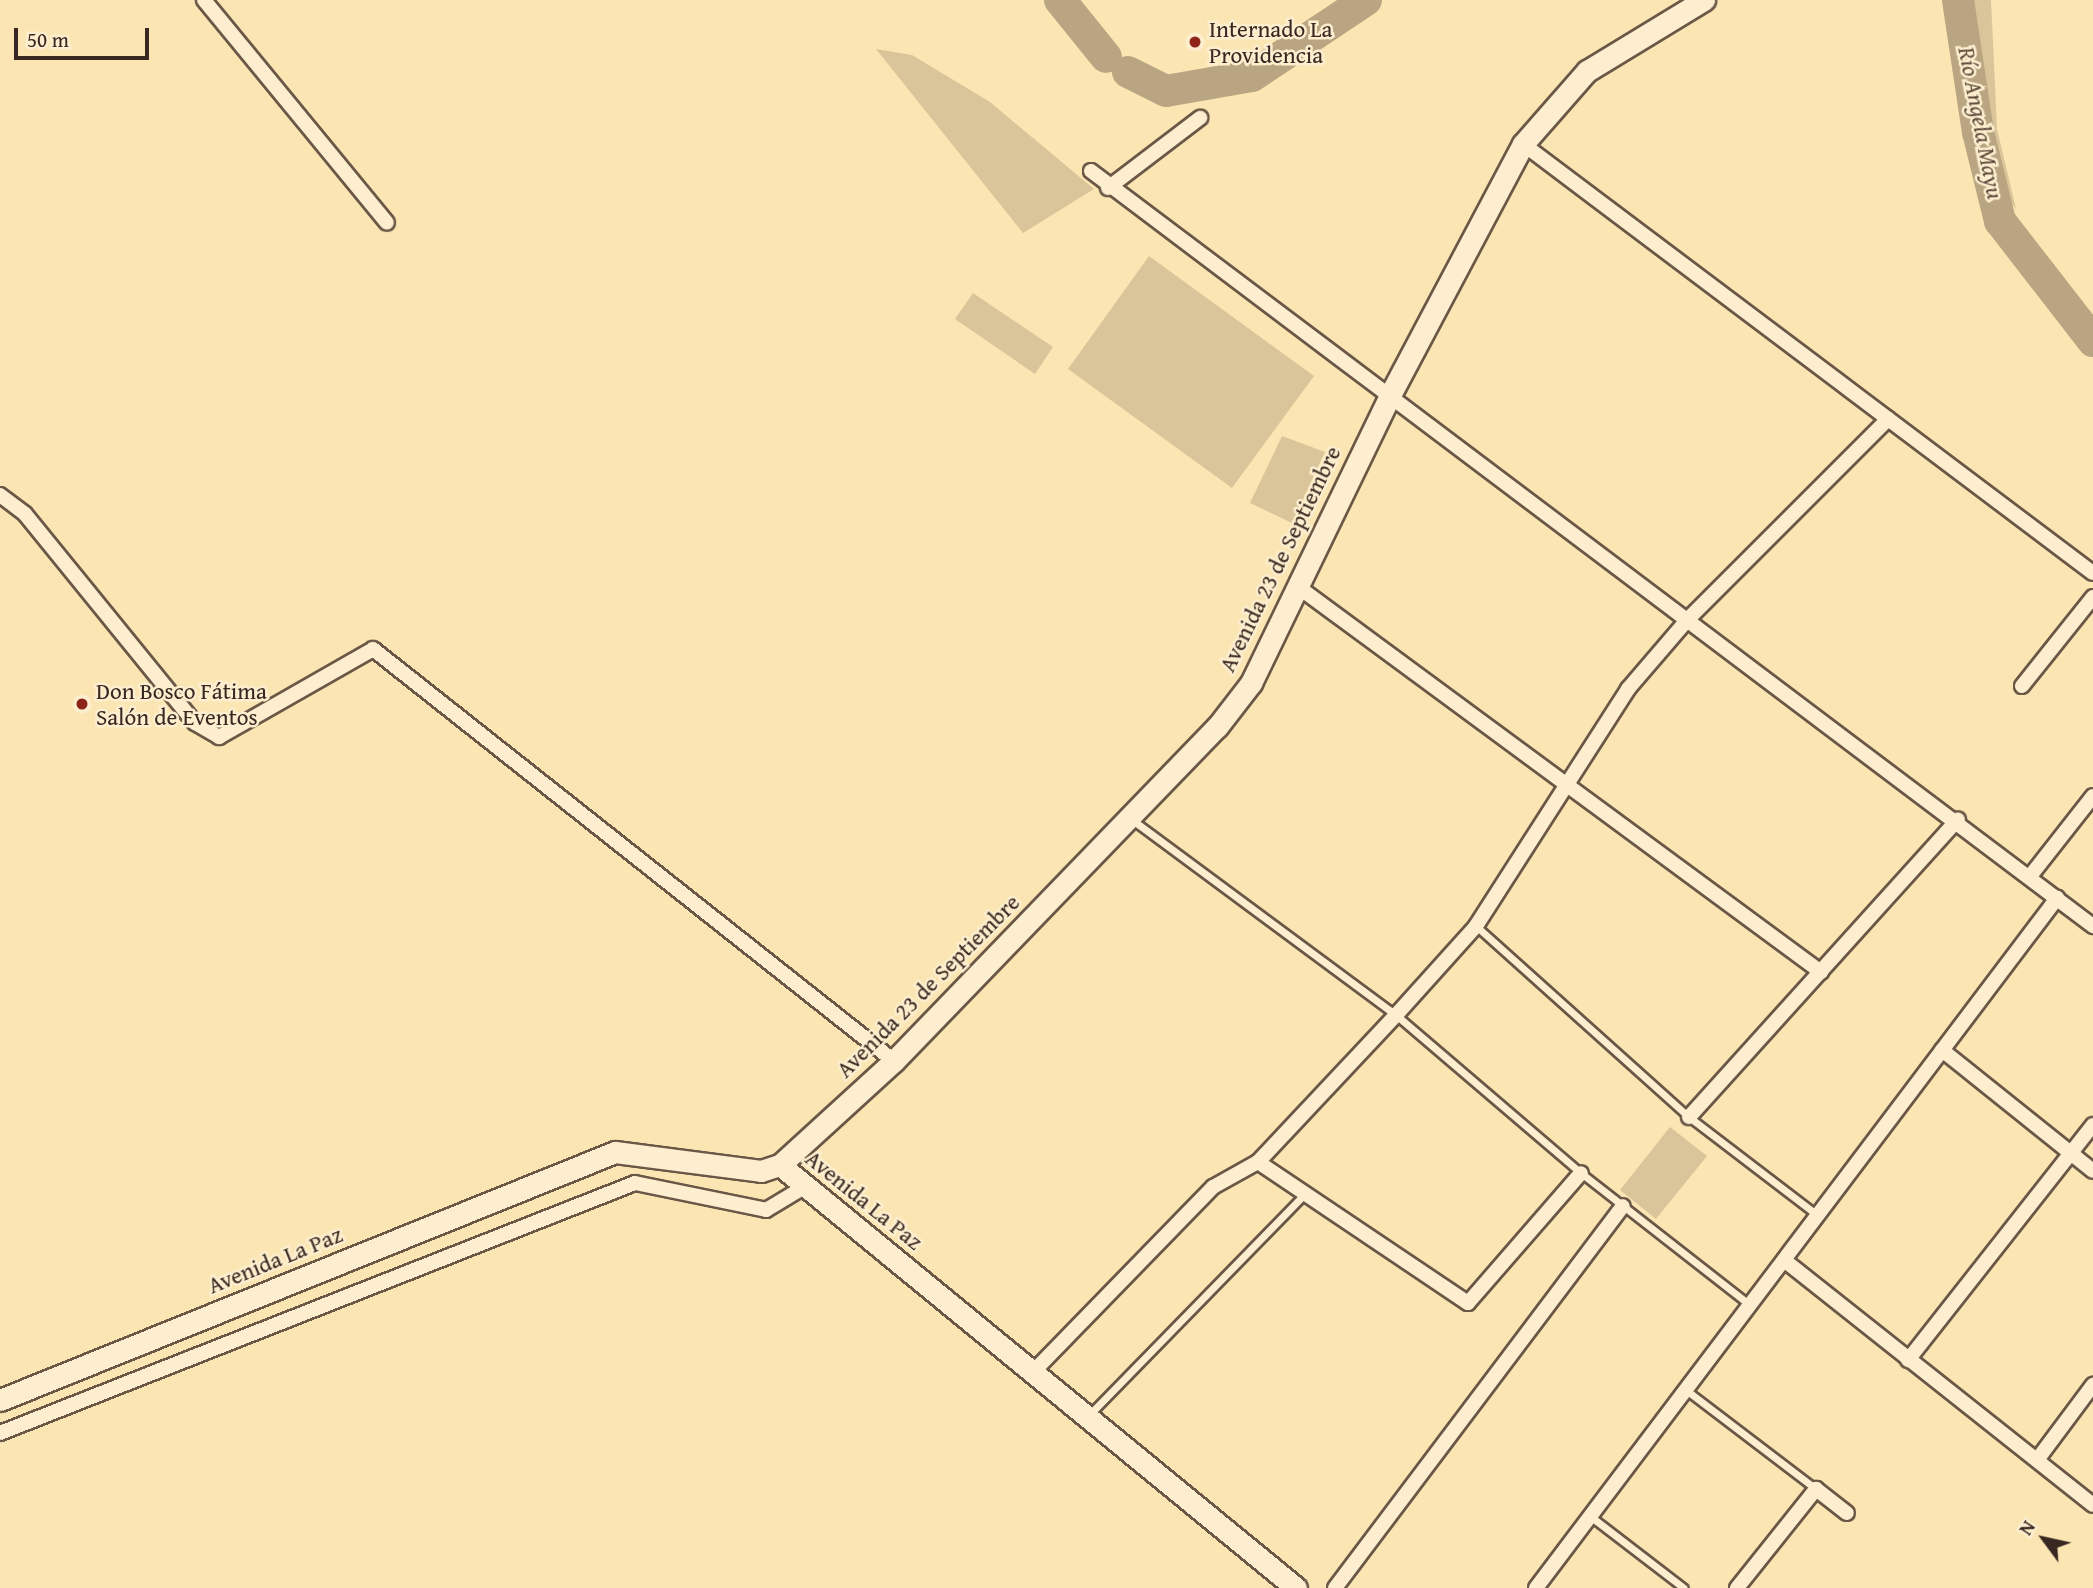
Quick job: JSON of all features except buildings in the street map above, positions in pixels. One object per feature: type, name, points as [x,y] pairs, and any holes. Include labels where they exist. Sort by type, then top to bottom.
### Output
[{"type":"main road","name":"Avenida 23 de Septiembre","points":[[780,1165],[894,1061],[1130,818],[1251,682],[1390,397],[1523,144],[1587,71],[1704,0]]},
{"type":"main road","name":"Avenida La Paz","points":[[0,1400],[615,1152],[761,1171],[780,1165],[1296,1588]]},
{"type":"street","points":[[204,0],[387,223]]},
{"type":"street","points":[[1108,188],[1200,118]]},
{"type":"street","points":[[1523,144],[2093,573]]},
{"type":"street","points":[[1091,171],[1108,188],[1958,819],[2093,926]]},
{"type":"street","points":[[1032,1372],[1213,1187],[1258,1162],[1476,926],[1628,689],[1688,619],[1888,419]]},
{"type":"street","points":[[0,495],[25,514],[195,723],[219,737],[373,649],[894,1061]]},
{"type":"street","points":[[1297,586],[1821,972]]},
{"type":"street","points":[[2022,686],[2093,597]]},
{"type":"street","points":[[2031,875],[2093,796]]},
{"type":"street","points":[[1689,1116],[1958,819]]},
{"type":"street","points":[[1536,1588],[2057,898]]},
{"type":"street","points":[[1942,1050],[2093,1171]]},
{"type":"street","points":[[1908,1360],[2093,1125]]},
{"type":"street","points":[[1258,1162],[1302,1197],[1468,1303],[1581,1173]]},
{"type":"street","points":[[0,1433],[635,1183],[766,1210],[806,1186]]},
{"type":"street","points":[[1336,1588],[1623,1206]]},
{"type":"street","points":[[1784,1260],[2093,1505]]},
{"type":"street","points":[[2037,1460],[2093,1385]]},
{"type":"street","points":[[1737,1588],[1816,1489],[1847,1513]]},
{"type":"lane","points":[[1130,818],[1396,1015],[1581,1173],[1750,1305]]},
{"type":"lane","points":[[1476,926],[1689,1116],[1818,1215]]},
{"type":"lane","points":[[1087,1417],[1302,1197]]},
{"type":"lane","points":[[1686,1390],[1816,1489]]},
{"type":"lane","points":[[1590,1516],[1684,1588]]},
{"type":"shaded area","points":[[1970,0],[1991,0],[1997,129],[2016,209],[2003,192],[1985,123]]},
{"type":"shaded area","points":[[876,49],[912,55],[990,102],[1094,189],[1023,233]]},
{"type":"shaded area","points":[[1149,256],[1314,376],[1232,488],[1068,369]]},
{"type":"shaded area","points":[[973,293],[1053,347],[1035,374],[955,319]]},
{"type":"shaded area","points":[[1282,436],[1325,452],[1292,523],[1250,503]]},
{"type":"shaded area","points":[[1670,1127],[1707,1156],[1656,1219],[1620,1190]]},
{"type":"waterway","name":"Río Angela Mayu","points":[[1060,0],[1106,57]]},
{"type":"waterway","name":"Río Angela Mayu","points":[[1128,72],[1166,91],[1252,76],[1366,0]]},
{"type":"waterway","name":"Río Angela Mayu","points":[[1958,0],[1978,132],[2000,221],[2093,341]]},
{"type":"place","name":"Internado La Providencia","points":[[1195,42]]},
{"type":"place","name":"Don Bosco Fátima Salón de Eventos","points":[[82,704]]}]
